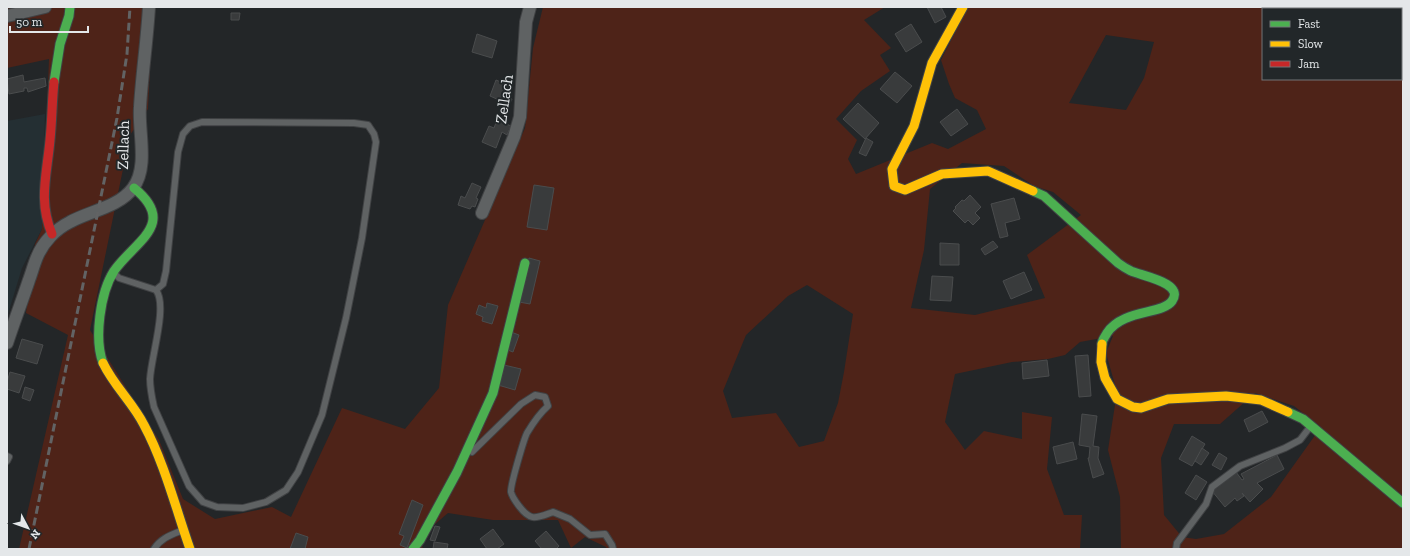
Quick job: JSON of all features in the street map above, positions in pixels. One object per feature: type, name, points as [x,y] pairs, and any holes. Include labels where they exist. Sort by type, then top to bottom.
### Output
[{"type":"street","points":[[7,16],[45,7]]},
{"type":"street","points":[[52,234],[45,219],[43,209],[45,182],[50,142],[52,99],[59,49],[70,7]]},
{"type":"street","name":"Zellach","points":[[7,343],[37,256],[52,234],[68,223],[84,215],[113,204],[123,198],[134,188],[141,170],[139,109],[147,40],[149,7]]},
{"type":"street","name":"Zellach","points":[[482,213],[514,136],[520,117],[526,22],[530,7]]},
{"type":"street","points":[[963,7],[932,62],[914,126],[892,169],[894,186],[905,190],[942,174],[988,171],[1044,196],[1118,263],[1131,271],[1165,283],[1173,288],[1175,293],[1173,300],[1167,306],[1134,315],[1118,322],[1110,329],[1102,340],[1101,362],[1105,378],[1117,399],[1125,404],[1141,408],[1168,399],[1226,396],[1261,400],[1303,419],[1403,503]]},
{"type":"street","points":[[134,188],[149,202],[153,212],[153,222],[149,232],[114,273],[107,286],[98,332],[99,353],[102,363],[144,424],[190,549]]},
{"type":"street","points":[[412,549],[420,540],[462,462],[493,393],[525,262]]},
{"type":"lane","points":[[114,273],[118,278],[156,290],[159,294],[161,308],[150,379],[151,394],[154,407],[190,486],[203,502],[216,507],[243,508],[266,502],[286,490],[298,472],[322,415],[346,318],[362,238],[376,142],[374,134],[368,125],[354,123],[202,122],[190,126],[183,134],[178,152],[166,271],[163,284],[156,290]]},
{"type":"lane","points":[[462,462],[521,404],[535,395],[546,397],[548,406],[541,413],[527,433],[511,492],[515,501],[526,515],[536,518],[553,512],[570,519],[590,535],[605,534],[613,549]]},
{"type":"lane","points":[[1176,549],[1177,543],[1206,504],[1212,487],[1240,466],[1285,448],[1300,440],[1311,425]]},
{"type":"lane","points":[[7,456],[9,457],[7,461]]},
{"type":"lane","points":[[154,549],[165,537],[183,530]]},
{"type":"shaded area","points":[[7,7],[153,7],[148,109],[130,135],[90,330],[159,440],[183,499],[215,519],[272,507],[291,517],[342,408],[405,429],[439,388],[448,305],[525,128],[533,48],[543,7],[885,7],[864,20],[891,48],[880,55],[890,71],[861,91],[836,119],[857,140],[848,159],[856,174],[932,143],[948,149],[986,129],[977,110],[955,98],[941,60],[968,7],[1403,7],[1403,549],[1121,549],[1120,497],[1108,450],[1117,392],[1106,353],[1113,336],[1080,342],[1065,355],[1048,359],[1012,362],[955,374],[945,422],[965,450],[984,431],[1022,439],[1022,412],[1052,417],[1047,469],[1064,515],[1082,515],[1080,549],[607,549],[606,547],[585,537],[571,548],[558,520],[493,520],[448,513],[434,525],[422,545],[423,549],[19,549],[68,335],[26,313],[35,244],[42,229],[49,59],[7,68]],"holes":[[[1106,35],[1154,42],[1144,78],[1126,110],[1069,103]],[[962,163],[1004,166],[1034,186],[1053,192],[1081,215],[1027,255],[1045,298],[975,315],[911,308],[924,250],[930,189]],[[807,285],[853,314],[838,403],[824,441],[799,447],[776,413],[732,418],[723,391],[746,335],[788,296]],[[1255,393],[1294,406],[1321,427],[1271,497],[1224,534],[1196,539],[1182,537],[1164,515],[1161,458],[1174,424],[1220,424]]]},
{"type":"shaded area","points":[[45,114],[42,229],[22,268],[7,317],[7,121]]},
{"type":"building","points":[[927,7],[941,7],[946,17],[935,23]]},
{"type":"building","points":[[231,13],[240,13],[239,20],[231,20]]},
{"type":"building","points":[[911,24],[922,42],[906,52],[895,34]]},
{"type":"building","points":[[477,34],[497,41],[492,58],[472,52]]},
{"type":"building","points":[[895,72],[912,86],[897,103],[880,89]]},
{"type":"building","points":[[23,75],[24,82],[45,78],[46,86],[28,92],[27,88],[24,88],[24,91],[9,94],[7,79]]},
{"type":"building","points":[[496,80],[508,85],[504,96],[512,99],[508,107],[498,103],[499,100],[490,96]]},
{"type":"building","points":[[858,103],[879,123],[865,139],[843,119]]},
{"type":"building","points":[[957,109],[968,124],[951,136],[940,122]]},
{"type":"building","points":[[497,120],[511,126],[507,135],[502,132],[496,148],[482,142],[489,126],[494,128]]},
{"type":"building","points":[[866,138],[873,142],[866,156],[859,153]]},
{"type":"building","points":[[472,183],[481,187],[476,198],[478,199],[475,207],[472,206],[470,209],[458,205],[461,196],[465,198]]},
{"type":"building","points":[[534,185],[554,188],[547,230],[527,227]]},
{"type":"building","points":[[970,195],[981,207],[975,213],[980,218],[973,225],[968,220],[965,223],[953,211],[962,200],[964,201]]},
{"type":"building","points":[[1014,198],[1020,219],[1005,223],[1008,236],[1000,238],[991,204]]},
{"type":"building","points":[[993,241],[998,247],[985,255],[981,249]]},
{"type":"building","points":[[940,243],[959,244],[959,265],[940,265]]},
{"type":"building","points":[[529,258],[540,261],[530,304],[519,302]]},
{"type":"building","points":[[1024,272],[1032,290],[1011,299],[1003,281]]},
{"type":"building","points":[[932,276],[953,277],[951,301],[930,300]]},
{"type":"building","points":[[487,303],[498,306],[492,324],[482,321],[483,317],[476,314],[479,305],[486,308]]},
{"type":"building","points":[[511,332],[519,335],[513,352],[505,349]]},
{"type":"building","points":[[22,339],[43,345],[37,364],[16,358]]},
{"type":"building","points":[[1088,355],[1091,396],[1079,397],[1075,356]]},
{"type":"building","points":[[1047,360],[1049,376],[1023,379],[1022,363]]},
{"type":"building","points":[[504,365],[521,369],[515,390],[498,385]]},
{"type":"building","points":[[10,372],[25,376],[19,393],[7,389],[7,382]]},
{"type":"building","points":[[25,387],[34,390],[30,401],[22,398]]},
{"type":"building","points":[[1262,411],[1268,422],[1249,432],[1244,420]]},
{"type":"building","points":[[1082,414],[1097,416],[1093,446],[1099,447],[1098,458],[1104,474],[1093,478],[1088,458],[1090,447],[1079,445]]},
{"type":"building","points":[[1192,436],[1205,444],[1192,466],[1179,459]]},
{"type":"building","points":[[1073,442],[1077,459],[1057,464],[1053,447]]},
{"type":"building","points":[[1202,448],[1209,453],[1201,465],[1195,461]]},
{"type":"building","points":[[1219,453],[1227,458],[1221,470],[1212,465]]},
{"type":"building","points":[[1277,455],[1284,469],[1257,483],[1263,489],[1250,502],[1242,493],[1244,496],[1237,501],[1235,498],[1225,507],[1212,491],[1236,472],[1242,480],[1244,479],[1241,474]]},
{"type":"building","points":[[1196,475],[1207,482],[1196,500],[1185,493]]},
{"type":"building","points":[[412,500],[423,505],[407,548],[400,545],[404,536],[399,534]]},
{"type":"building","points":[[435,526],[440,527],[435,541],[430,540]]},
{"type":"building","points":[[493,529],[504,544],[497,549],[487,549],[480,539]]},
{"type":"building","points":[[546,531],[559,546],[556,549],[542,549],[535,541]]},
{"type":"building","points":[[296,533],[308,537],[305,549],[290,549]]},
{"type":"building","points":[[434,542],[448,544],[447,549],[433,549]]},
{"type":"railway","points":[[29,549],[117,118],[127,54],[130,7]]},
{"type":"traffic: fast","points":[[54,82],[60,44],[69,16],[70,7]]},
{"type":"traffic: fast","points":[[103,363],[100,353],[99,329],[105,291],[114,271],[141,241],[153,222],[152,212],[147,201],[134,188]]},
{"type":"traffic: fast","points":[[1033,191],[1044,196],[1120,264],[1131,271],[1160,281],[1173,289],[1174,295],[1172,301],[1167,305],[1160,309],[1122,320],[1114,325],[1107,333],[1102,344]]},
{"type":"traffic: fast","points":[[413,549],[420,540],[457,472],[493,393],[525,263]]},
{"type":"traffic: fast","points":[[1288,412],[1303,419],[1403,503]]},
{"type":"traffic: slow","points":[[963,7],[932,63],[914,126],[892,169],[894,186],[905,190],[942,174],[988,171],[1033,191]]},
{"type":"traffic: slow","points":[[1102,344],[1101,362],[1105,378],[1117,399],[1133,407],[1141,408],[1168,399],[1226,396],[1261,400],[1288,412]]},
{"type":"traffic: slow","points":[[103,363],[112,379],[140,417],[151,439],[164,470],[190,549]]},
{"type":"traffic: jam","points":[[52,234],[45,210],[44,199],[51,133],[54,82]]}]
